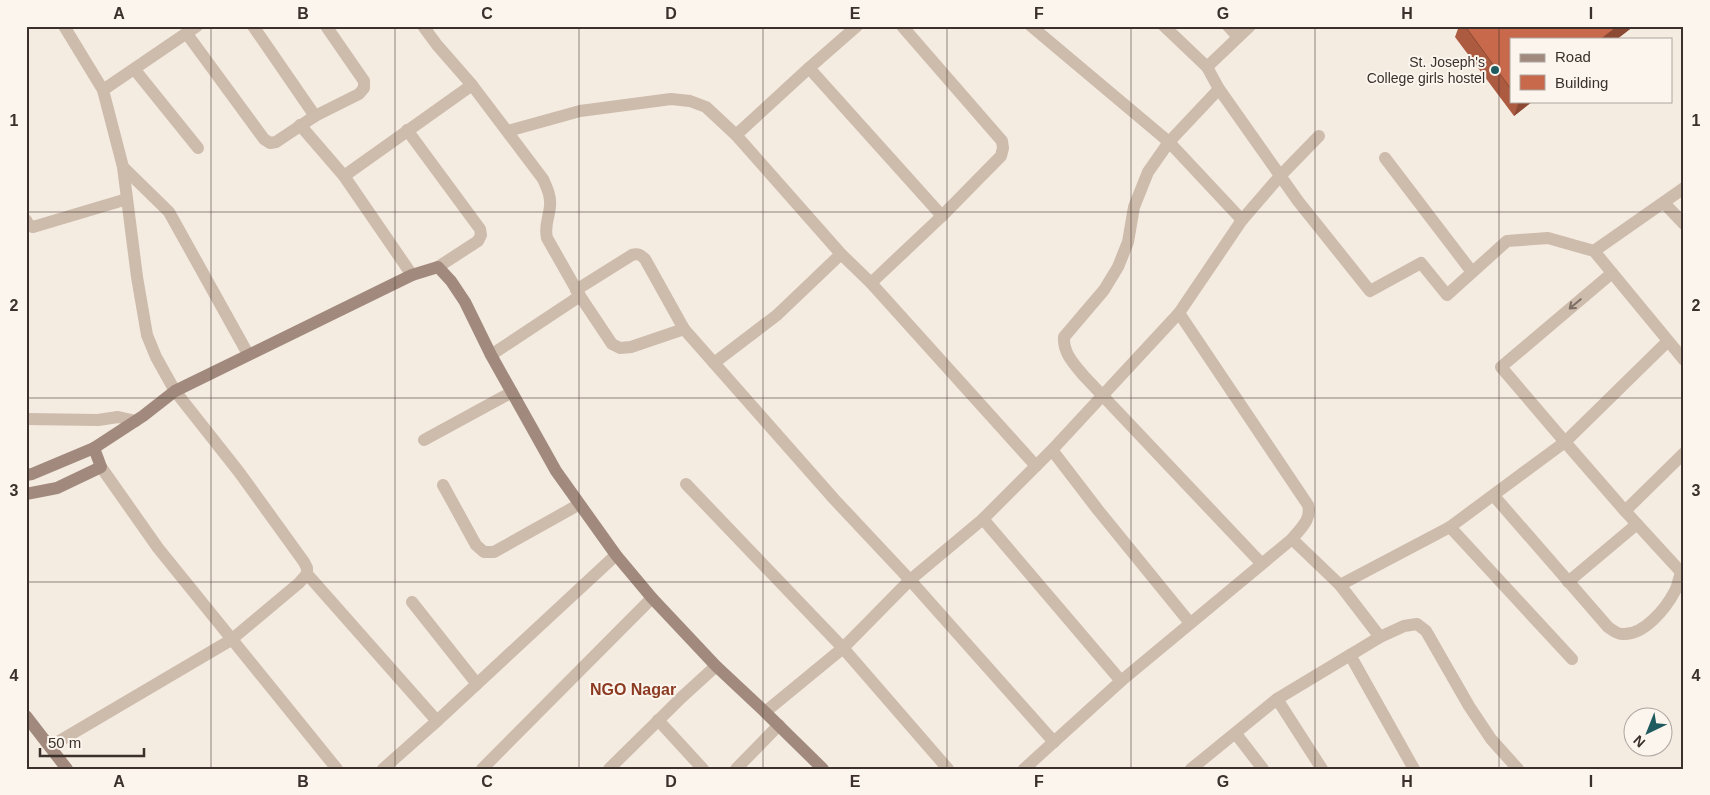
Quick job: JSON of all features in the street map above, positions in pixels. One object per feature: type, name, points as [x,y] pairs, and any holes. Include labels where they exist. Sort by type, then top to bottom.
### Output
[{"type":"street","points":[[64,26],[103,90],[123,167],[137,277],[147,335],[156,357],[175,391],[261,502],[304,562],[307,574],[437,721]]},
{"type":"street","points":[[253,26],[314,116]]},
{"type":"street","points":[[103,90],[192,30],[264,139],[270,143],[276,142],[314,116],[359,94],[364,88],[364,81],[326,26]]},
{"type":"street","points":[[423,26],[472,85],[544,179],[550,194],[550,206],[545,228],[547,238],[578,293],[612,344],[620,348],[644,344],[684,329]]},
{"type":"street","points":[[736,135],[857,26]]},
{"type":"street","points":[[872,283],[1001,156],[1003,148],[1002,141],[902,26]]},
{"type":"street","points":[[1031,26],[1169,142],[1242,220]]},
{"type":"street","points":[[1164,26],[1207,67],[1219,89],[1280,176],[1370,292],[1422,262],[1447,295],[1506,241],[1548,238],[1594,251],[1684,360]]},
{"type":"street","points":[[1228,26],[1238,36]]},
{"type":"street","points":[[1207,67],[1250,26]]},
{"type":"street","points":[[809,68],[942,216]]},
{"type":"street","points":[[135,70],[198,148]]},
{"type":"street","points":[[344,176],[472,85]]},
{"type":"street","points":[[1219,89],[1169,142],[1148,172],[1134,207],[1128,242],[1118,267],[1104,290],[1064,337],[1065,349],[1070,358],[1103,396],[1262,563]]},
{"type":"street","points":[[508,132],[580,110],[671,99],[690,101],[706,107],[736,135],[841,254],[872,283],[1036,466]]},
{"type":"street","points":[[300,125],[344,176],[412,275]]},
{"type":"street","points":[[26,475],[94,448],[136,421],[175,391],[412,275],[438,267],[478,241],[481,235],[480,229],[407,130]]},
{"type":"street","points":[[765,712],[843,648],[910,580],[982,519],[1052,450],[1179,312],[1242,220],[1280,176],[1319,136]]},
{"type":"street","points":[[1386,158],[1472,272]]},
{"type":"street","points":[[123,167],[170,212],[248,354]]},
{"type":"street","points":[[1594,251],[1684,188]]},
{"type":"street","points":[[26,220],[33,227],[127,200]]},
{"type":"street","points":[[1664,203],[1684,224]]},
{"type":"street","points":[[714,363],[777,315],[841,254]]},
{"type":"street","points":[[491,355],[632,256],[641,255],[646,259],[684,329],[834,499],[910,580],[1054,742]]},
{"type":"street","points":[[438,267],[448,277],[465,302],[491,355],[556,471],[578,505],[616,555],[652,598],[716,666],[823,769]]},
{"type":"street","points":[[1494,496],[1608,627],[1615,632],[1622,634],[1633,632],[1645,626],[1666,605],[1676,589],[1682,571],[1625,511],[1501,367],[1612,273]]},
{"type":"street","points":[[1024,769],[1120,681],[1292,539],[1306,523],[1310,512],[1308,505],[1179,312]]},
{"type":"street","points":[[1340,585],[1450,527],[1494,496],[1565,442],[1668,340]]},
{"type":"street","points":[[424,440],[512,392]]},
{"type":"street","points":[[26,419],[98,420],[118,417],[136,421]]},
{"type":"street","points":[[94,448],[101,467],[158,548],[337,769]]},
{"type":"street","points":[[1052,450],[1190,623]]},
{"type":"street","points":[[1625,511],[1684,453]]},
{"type":"street","points":[[26,494],[57,488],[101,467]]},
{"type":"street","points":[[443,484],[476,545],[484,552],[494,552],[578,505]]},
{"type":"street","points":[[686,484],[843,648],[948,769]]},
{"type":"street","points":[[982,519],[1120,681]]},
{"type":"street","points":[[1568,582],[1637,524]]},
{"type":"street","points":[[1450,527],[1572,659]]},
{"type":"street","points":[[1292,539],[1340,585],[1380,637]]},
{"type":"street","points":[[383,769],[616,555]]},
{"type":"street","points":[[51,746],[231,640],[299,583],[307,574]]},
{"type":"street","points":[[482,769],[652,598]]},
{"type":"street","points":[[412,602],[476,684]]},
{"type":"street","points":[[1191,769],[1277,699],[1380,637],[1404,626],[1417,624],[1426,631],[1468,706],[1491,739],[1518,769]]},
{"type":"street","points":[[1350,656],[1414,769]]},
{"type":"street","points":[[608,769],[716,666]]},
{"type":"street","points":[[1277,699],[1322,769]]},
{"type":"street","points":[[26,716],[67,769]]},
{"type":"street","points":[[658,720],[703,769]]},
{"type":"street","points":[[736,769],[779,725]]},
{"type":"street","points":[[1236,734],[1263,769]]},
{"type":"building","points":[[1465,26],[1618,26],[1602,38],[1510,38],[1510,88]]},
{"type":"place","name":"St. Joseph's College girls hostel","points":[[1495,70]]},
{"type":"district","name":"NGO Nagar","points":[[633,689]]}]
